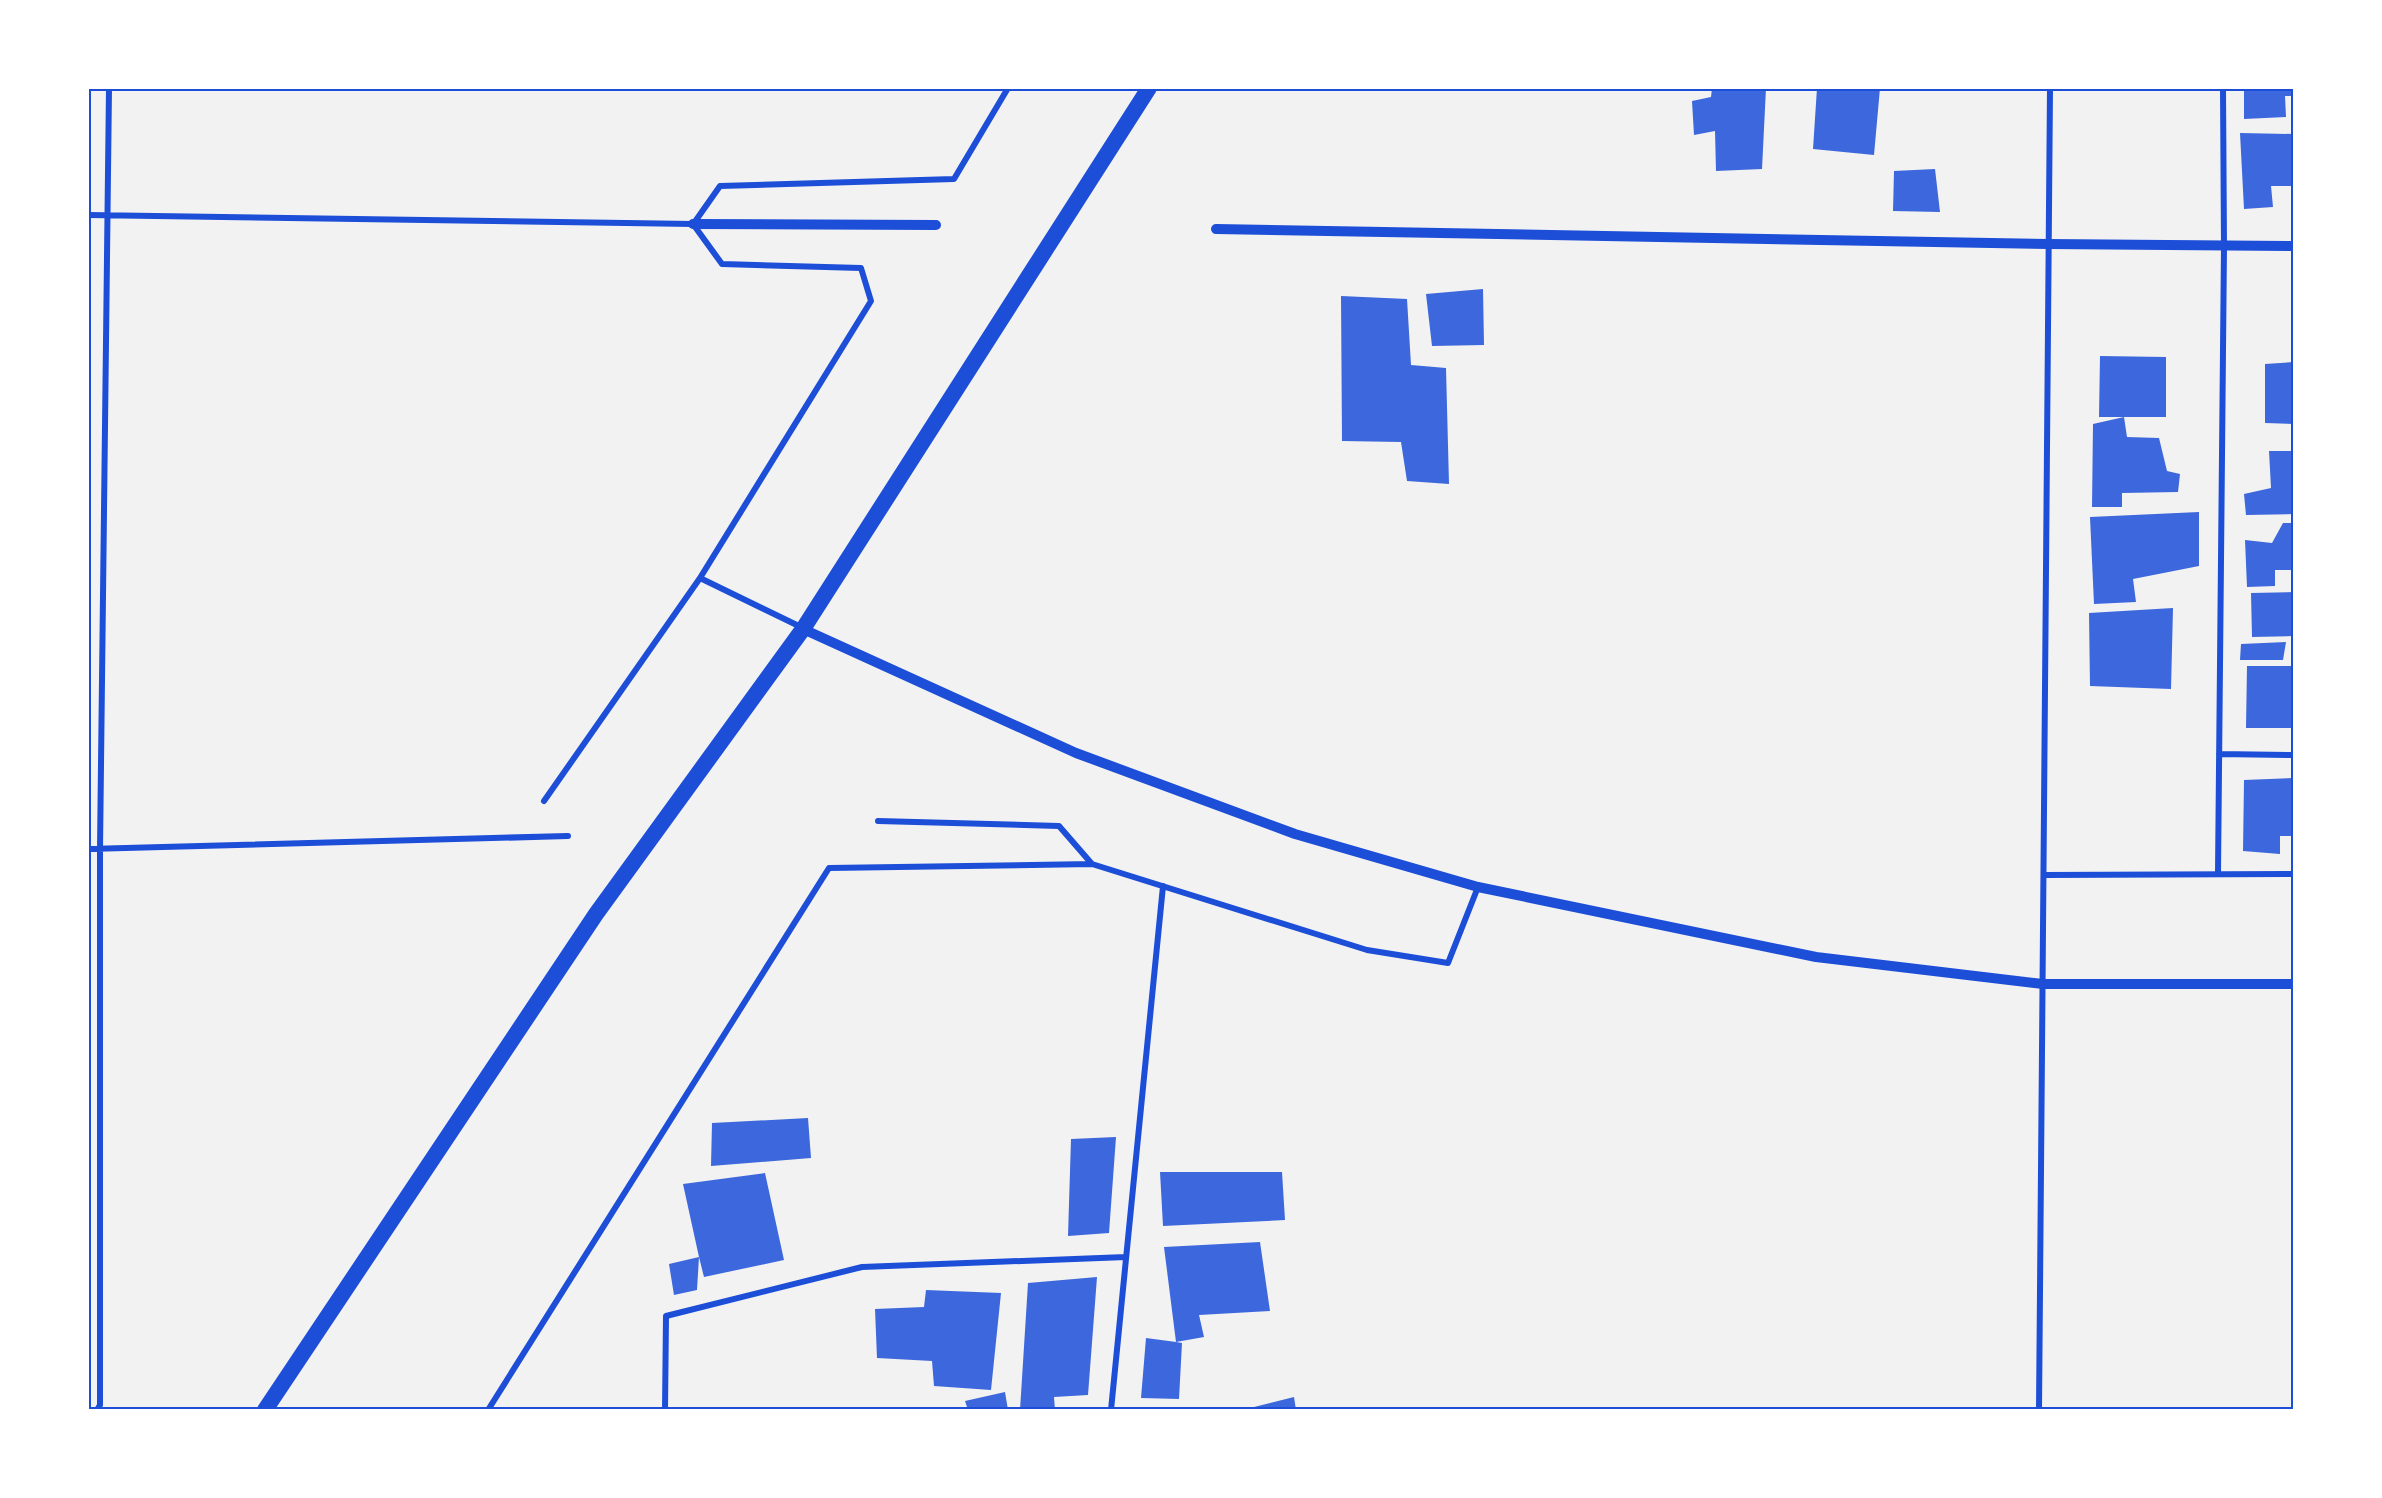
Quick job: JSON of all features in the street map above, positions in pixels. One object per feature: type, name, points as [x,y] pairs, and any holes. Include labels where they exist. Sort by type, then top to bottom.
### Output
[{"type":"highway","points":[[265,1410],[596,914],[803,629],[1149,88]]},
{"type":"street","points":[[97,1410],[100,1406],[100,849],[109,88]]},
{"type":"street","points":[[693,224],[720,186],[954,179],[1008,88]]},
{"type":"street","points":[[2039,1410],[2050,88]]},
{"type":"street","points":[[2218,873],[2224,246],[2223,88]]},
{"type":"street","points":[[88,215],[693,224],[936,225]]},
{"type":"street","points":[[543,801],[700,578],[871,301],[861,268],[722,264],[693,224]]},
{"type":"street","points":[[1216,229],[2048,244],[2294,246]]},
{"type":"street","points":[[700,578],[803,629],[1076,753],[1294,834],[1478,887],[1816,957],[2043,984],[2294,984]]},
{"type":"street","points":[[2219,754],[2294,754]]},
{"type":"street","points":[[878,821],[1059,826],[1092,864]]},
{"type":"street","points":[[88,849],[568,836]]},
{"type":"street","points":[[488,1410],[829,868],[1092,864],[1367,950],[1448,963],[1478,887]]},
{"type":"street","points":[[2044,875],[2294,874]]},
{"type":"street","points":[[1111,1410],[1163,886]]},
{"type":"street","points":[[665,1410],[666,1316],[861,1267],[1126,1257]]},
{"type":"building","points":[[1712,88],[1766,88],[1762,169],[1716,171],[1715,131],[1694,135],[1692,101],[1711,97]]},
{"type":"building","points":[[1817,88],[1880,88],[1874,155],[1813,149]]},
{"type":"building","points":[[2244,88],[2294,88],[2294,96],[2285,96],[2286,117],[2244,119]]},
{"type":"building","points":[[2240,133],[2294,134],[2294,186],[2271,186],[2273,207],[2244,209]]},
{"type":"building","points":[[1935,169],[1940,212],[1893,211],[1894,171]]},
{"type":"building","points":[[1483,289],[1484,345],[1432,346],[1426,294]]},
{"type":"building","points":[[1341,296],[1407,299],[1411,365],[1446,368],[1449,484],[1407,481],[1401,442],[1342,441]]},
{"type":"building","points":[[2100,356],[2166,357],[2166,417],[2099,417]]},
{"type":"building","points":[[2294,362],[2294,424],[2265,423],[2265,364]]},
{"type":"building","points":[[2124,417],[2127,437],[2159,438],[2167,471],[2180,474],[2178,492],[2122,493],[2122,507],[2092,507],[2093,424]]},
{"type":"building","points":[[2269,451],[2294,451],[2294,514],[2246,515],[2244,494],[2271,488]]},
{"type":"building","points":[[2199,512],[2199,566],[2133,579],[2136,602],[2094,604],[2090,517]]},
{"type":"building","points":[[2283,523],[2294,523],[2294,570],[2275,570],[2275,586],[2247,587],[2245,540],[2272,543]]},
{"type":"building","points":[[2294,592],[2294,636],[2252,637],[2251,593]]},
{"type":"building","points":[[2173,608],[2171,689],[2090,686],[2089,613]]},
{"type":"building","points":[[2286,642],[2283,660],[2240,660],[2241,644]]},
{"type":"building","points":[[2247,666],[2294,666],[2294,728],[2246,728]]},
{"type":"building","points":[[2294,778],[2294,836],[2280,836],[2280,854],[2243,851],[2244,780]]},
{"type":"building","points":[[808,1118],[811,1158],[711,1166],[712,1123]]},
{"type":"building","points":[[1116,1137],[1109,1233],[1068,1236],[1071,1139]]},
{"type":"building","points":[[1160,1172],[1282,1172],[1285,1220],[1163,1226]]},
{"type":"building","points":[[765,1173],[784,1260],[704,1277],[683,1184]]},
{"type":"building","points":[[1260,1242],[1270,1311],[1199,1315],[1204,1337],[1176,1342],[1164,1247]]},
{"type":"building","points":[[699,1257],[697,1290],[674,1295],[669,1264]]},
{"type":"building","points":[[1097,1277],[1088,1395],[1054,1397],[1055,1410],[1020,1410],[1028,1283]]},
{"type":"building","points":[[926,1290],[1001,1293],[991,1390],[934,1386],[932,1361],[877,1358],[875,1309],[924,1307]]},
{"type":"building","points":[[1146,1338],[1182,1343],[1179,1399],[1141,1398]]},
{"type":"building","points":[[1005,1392],[1008,1410],[968,1410],[965,1401]]},
{"type":"building","points":[[1294,1397],[1296,1410],[1246,1410],[1246,1409]]}]
